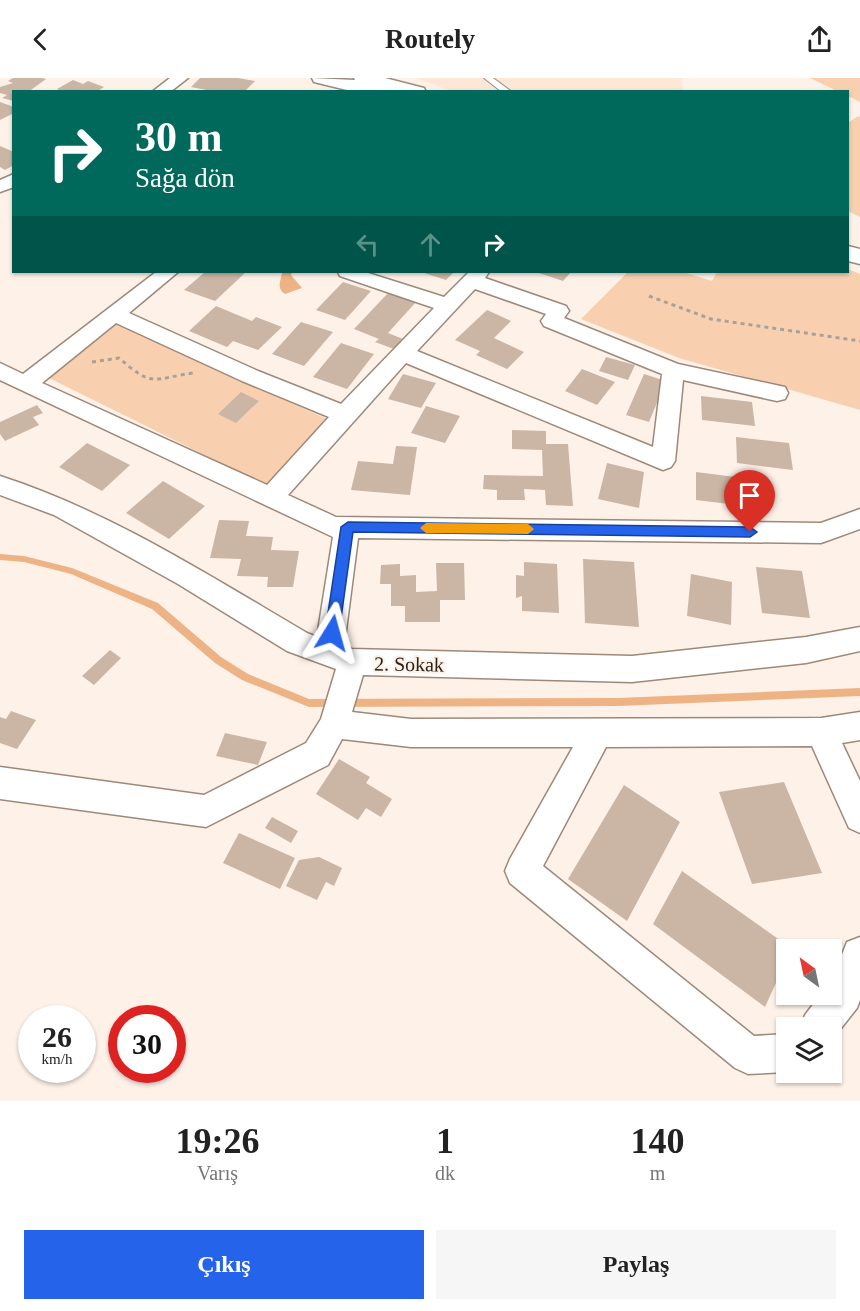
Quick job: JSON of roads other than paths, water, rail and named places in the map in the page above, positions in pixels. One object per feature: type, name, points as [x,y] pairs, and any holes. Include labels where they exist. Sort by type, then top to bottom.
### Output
[{"type":"street","points":[[162,90],[180,78]]},
{"type":"street","points":[[321,78],[373,90]]},
{"type":"street","points":[[363,78],[409,90]]},
{"type":"street","points":[[25,384],[167,273]]},
{"type":"street","points":[[350,273],[446,305]]},
{"type":"street","points":[[270,498],[446,305],[476,276],[559,311],[551,321],[673,370],[777,393]]},
{"type":"street","points":[[115,315],[250,376],[345,414]]},
{"type":"street","points":[[402,353],[663,461],[673,370]]},
{"type":"street","points":[[0,371],[333,527],[821,533],[860,519]]},
{"type":"street","name":"2. Sokak","points":[[0,484],[63,508],[188,576],[342,667],[632,669],[806,650],[860,639]]},
{"type":"street","points":[[0,783],[206,811],[317,754],[335,720],[342,667],[348,527]]},
{"type":"street","points":[[335,720],[411,733],[821,732],[860,726]]},
{"type":"street","points":[[821,732],[860,817]]},
{"type":"street","points":[[597,733],[522,871],[748,1055],[776,1054]]},
{"type":"street","points":[[827,1017],[844,995],[860,955]]},
{"type":"lane","points":[[488,78],[505,90]]},
{"type":"waterway","points":[[0,557],[24,559],[72,571],[155,606],[218,660],[245,677],[309,703],[618,702],[860,692]]}]
